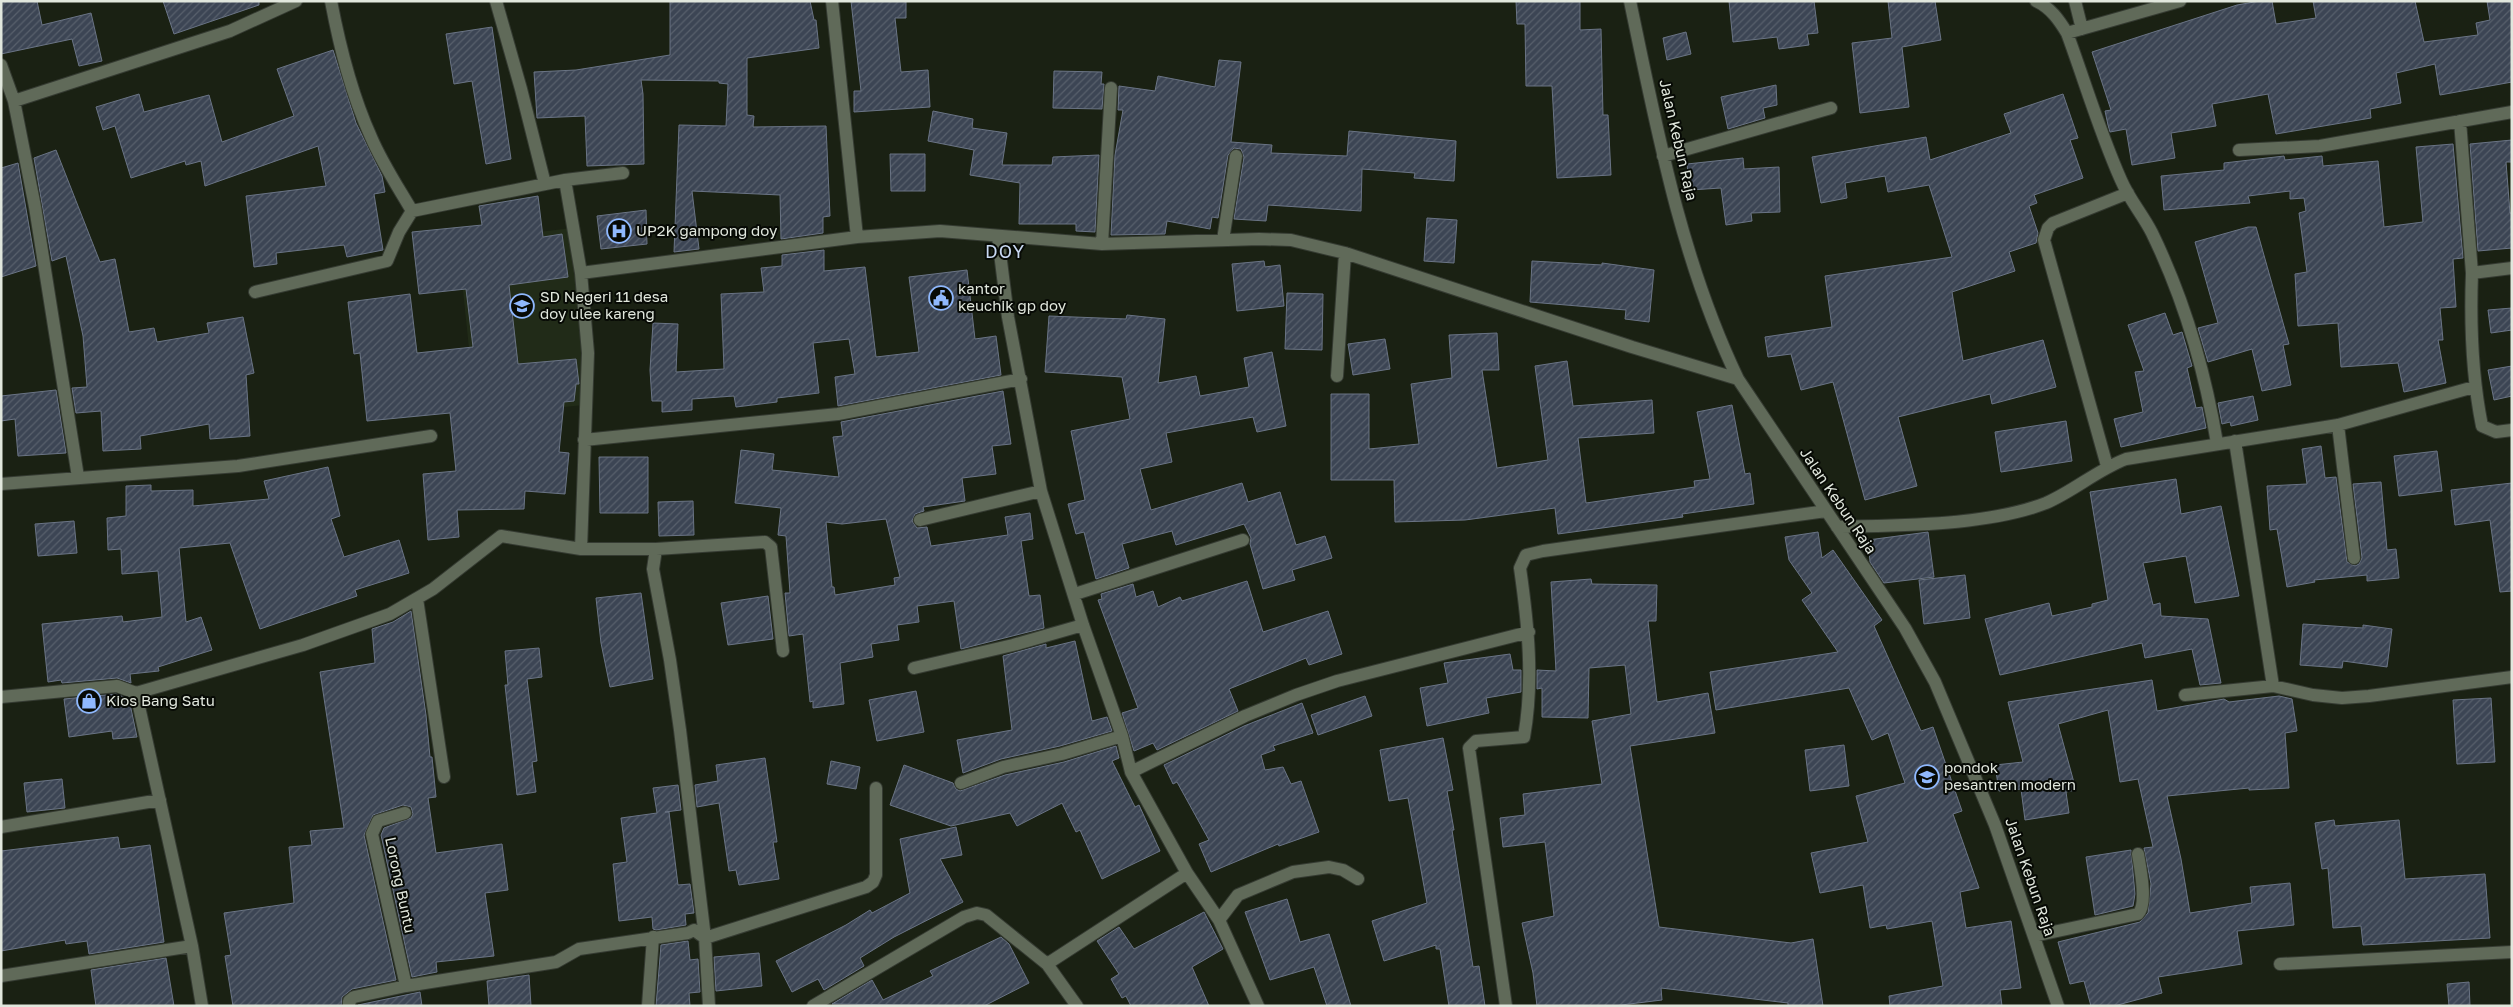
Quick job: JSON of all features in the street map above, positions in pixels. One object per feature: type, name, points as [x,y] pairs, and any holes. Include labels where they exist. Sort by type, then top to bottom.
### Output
[{"type":"street","points":[[14,101],[230,30],[296,1]]},
{"type":"street","points":[[331,1],[343,61],[357,104],[371,139],[412,211]]},
{"type":"street","points":[[496,1],[522,89],[545,184]]},
{"type":"street","points":[[832,1],[858,237]]},
{"type":"street","name":"Jalan Kebun Raja","points":[[1630,1],[1664,156],[1689,256],[1706,306],[1738,379],[1905,628],[1935,682],[1995,825],[2058,1006]]},
{"type":"street","points":[[2036,1],[2048,8],[2059,19],[2068,33],[2121,181],[2151,233],[2194,337],[2210,398],[2217,443]]},
{"type":"street","points":[[2075,1],[2082,29]]},
{"type":"street","points":[[2068,33],[2180,1]]},
{"type":"street","points":[[2,68],[14,101],[35,206],[78,477]]},
{"type":"street","points":[[1102,244],[1111,88]]},
{"type":"street","points":[[1664,156],[1831,108]]},
{"type":"street","points":[[2239,150],[2320,146],[2512,112]]},
{"type":"street","points":[[2460,121],[2472,273],[2474,387],[2482,426],[2496,432],[2512,430]]},
{"type":"street","points":[[1223,240],[1236,156]]},
{"type":"street","points":[[255,292],[387,261],[399,232],[412,211],[565,180],[623,173]]},
{"type":"street","points":[[565,180],[581,273],[588,353],[581,549]]},
{"type":"street","points":[[2107,466],[2044,240],[2048,228],[2053,223],[2128,193]]},
{"type":"street","points":[[581,273],[858,237],[940,231],[1102,244],[1291,240],[1345,253],[1632,347],[1738,379]]},
{"type":"street","points":[[998,237],[1008,316],[1041,491],[1075,594],[1083,625],[1122,736],[1131,772],[1187,873],[1219,920],[1258,1006]]},
{"type":"street","points":[[1338,376],[1345,253]]},
{"type":"street","points":[[2472,273],[2512,268]]},
{"type":"street","points":[[584,440],[838,414],[1021,379]]},
{"type":"street","points":[[1837,528],[1983,518],[2020,510],[2045,503],[2071,490],[2107,466],[2134,458],[2217,443],[2338,425],[2474,387]]},
{"type":"street","points":[[2338,425],[2354,558]]},
{"type":"street","points":[[1,484],[238,466],[431,436]]},
{"type":"street","points":[[2235,441],[2272,686]]},
{"type":"street","points":[[920,520],[1041,491]]},
{"type":"street","points":[[1506,1006],[1469,748],[1476,741],[1524,737],[1527,718],[1529,632],[1520,568],[1526,554],[1826,510]]},
{"type":"street","points":[[1,697],[117,686],[136,693],[303,645],[390,614],[433,589],[501,536],[581,549],[656,549],[765,542],[771,547],[783,651]]},
{"type":"street","points":[[1075,594],[1243,540]]},
{"type":"street","points":[[656,549],[653,569],[672,677],[705,938],[709,1006]]},
{"type":"street","points":[[417,599],[444,778]]},
{"type":"street","points":[[914,668],[1013,645],[1083,625]]},
{"type":"street","points":[[1131,772],[1245,716],[1296,695],[1362,674],[1529,632]]},
{"type":"street","points":[[2185,695],[2272,686],[2313,695],[2342,698],[2512,678]]},
{"type":"street","points":[[136,693],[192,946],[202,1006]]},
{"type":"street","points":[[961,783],[1003,767],[1062,754],[1122,736]]},
{"type":"street","points":[[705,938],[866,886],[873,882],[876,875],[876,788]]},
{"type":"street","points":[[1,827],[160,800]]},
{"type":"street","name":"Lorong Buntu","points":[[405,813],[378,821],[372,834],[406,986]]},
{"type":"street","points":[[2034,936],[2138,914],[2143,908],[2138,854]]},
{"type":"street","points":[[1219,920],[1238,895],[1293,872],[1329,867],[1342,870],[1358,879]]},
{"type":"street","points":[[1046,964],[1187,873]]},
{"type":"street","points":[[813,1006],[964,916],[977,913],[986,915],[1046,964],[1077,1006]]},
{"type":"street","points":[[349,1006],[349,1001],[354,997],[406,986],[556,962],[579,949],[688,933],[694,930],[705,938]]},
{"type":"street","points":[[648,1006],[653,937]]},
{"type":"street","points":[[1,976],[192,946]]},
{"type":"street","points":[[2280,964],[2512,952]]},
{"type":"shaded area","name":"SD Negeri 11 desa doy ulee kareng","points":[[572,228],[585,370],[584,405],[476,416],[458,242]]},
{"type":"building","points":[[1,1],[37,1],[42,25],[91,13],[102,61],[79,66],[72,39],[1,54]]},
{"type":"building","points":[[163,1],[259,1],[259,5],[174,34]]},
{"type":"building","points":[[670,1],[810,1],[814,20],[816,20],[819,48],[747,58],[747,115],[754,116],[753,127],[826,126],[830,216],[823,217],[823,233],[781,239],[780,195],[692,191],[699,249],[674,252],[679,125],[726,126],[728,84],[719,83],[719,81],[641,80],[644,164],[587,166],[585,116],[537,118],[534,72],[576,70],[670,55]]},
{"type":"building","points":[[851,1],[906,1],[906,18],[895,18],[901,72],[928,70],[930,107],[854,112],[854,91],[861,91]]},
{"type":"building","points":[[1516,1],[1580,1],[1580,30],[1601,29],[1603,115],[1608,115],[1611,175],[1557,178],[1552,86],[1526,86],[1525,24],[1517,24]]},
{"type":"building","points":[[1729,1],[1814,1],[1818,33],[1807,34],[1809,45],[1779,49],[1777,37],[1733,42]]},
{"type":"building","points":[[1888,1],[1935,1],[1941,40],[1902,47],[1909,107],[1860,113],[1852,43],[1892,38]]},
{"type":"building","points":[[2272,1],[2276,24],[2316,18],[2313,1],[2415,1],[2424,42],[2478,35],[2476,23],[2490,20],[2487,1],[2512,1],[2512,82],[2440,95],[2435,64],[2396,73],[2401,103],[2370,109],[2371,118],[2276,134],[2268,94],[2212,104],[2216,126],[2171,133],[2175,158],[2132,165],[2126,129],[2110,132],[2105,111],[2111,110],[2092,52],[2237,5]]},
{"type":"building","points":[[492,27],[511,159],[486,164],[472,81],[454,84],[446,34]]},
{"type":"building","points":[[1686,32],[1691,54],[1667,60],[1663,38]]},
{"type":"building","points":[[333,50],[356,123],[382,176],[385,192],[374,194],[383,250],[347,257],[344,245],[276,253],[277,264],[254,267],[246,196],[326,186],[318,146],[205,186],[201,161],[186,165],[185,161],[131,178],[115,126],[103,130],[96,107],[139,94],[144,112],[209,95],[222,142],[294,116],[277,69]]},
{"type":"building","points":[[1219,60],[1241,62],[1231,142],[1272,145],[1271,153],[1347,156],[1349,131],[1456,141],[1454,181],[1414,178],[1415,173],[1362,169],[1361,211],[1268,205],[1266,221],[1234,219],[1244,157],[1241,149],[1234,148],[1228,155],[1218,218],[1212,217],[1210,229],[1167,221],[1165,234],[1111,235],[1115,155],[1123,110],[1118,110],[1119,86],[1155,91],[1158,76],[1215,87]]},
{"type":"building","points":[[1054,71],[1102,72],[1101,84],[1104,84],[1102,109],[1053,108]]},
{"type":"building","points":[[1776,85],[1777,105],[1763,108],[1765,118],[1728,129],[1721,97]]},
{"type":"building","points":[[2063,94],[2078,138],[2070,140],[2083,178],[2034,195],[2037,203],[2029,206],[2038,233],[2036,243],[2009,252],[2015,271],[1952,292],[1963,361],[2043,340],[2056,387],[1992,404],[1990,394],[1898,417],[1917,486],[1865,500],[1833,382],[1801,390],[1791,354],[1768,357],[1765,337],[1832,327],[1825,276],[1952,257],[1929,185],[1888,192],[1885,176],[1845,183],[1847,198],[1821,203],[1812,157],[1926,137],[1930,160],[2011,133],[2004,114]]},
{"type":"building","points":[[933,111],[973,119],[972,128],[1007,133],[1002,165],[1052,165],[1053,157],[1099,155],[1095,232],[1076,231],[1076,224],[1019,224],[1020,183],[970,175],[974,150],[928,141]]},
{"type":"building","points":[[2512,140],[2512,162],[2506,162],[2510,213],[2512,213],[2512,248],[2478,251],[2470,144]]},
{"type":"building","points":[[2453,144],[2463,258],[2453,259],[2456,307],[2440,308],[2443,340],[2438,340],[2446,383],[2404,392],[2398,363],[2341,367],[2338,323],[2298,326],[2295,274],[2307,272],[2299,213],[2306,211],[2304,198],[2290,199],[2290,191],[2248,196],[2250,203],[2164,210],[2161,176],[2224,170],[2224,163],[2284,156],[2285,160],[2322,156],[2323,166],[2378,161],[2384,227],[2423,222],[2416,147]]},
{"type":"building","points":[[56,150],[100,262],[115,259],[129,332],[154,328],[157,342],[209,333],[207,323],[243,317],[254,373],[246,375],[250,436],[210,439],[209,424],[140,436],[141,449],[103,451],[101,411],[76,413],[72,388],[87,387],[83,336],[66,256],[52,261],[34,158]]},
{"type":"building","points":[[890,154],[925,154],[925,191],[891,191]]},
{"type":"building","points":[[1743,158],[1744,169],[1779,167],[1780,212],[1751,213],[1752,221],[1726,225],[1721,188],[1690,190],[1687,164]]},
{"type":"building","points":[[18,163],[36,266],[1,277],[1,168]]},
{"type":"building","points":[[538,196],[543,237],[562,234],[568,277],[509,285],[518,364],[576,359],[579,384],[576,384],[574,401],[564,402],[559,452],[569,453],[565,494],[525,491],[524,509],[457,510],[459,537],[428,540],[423,474],[456,471],[450,413],[367,421],[360,353],[354,354],[348,302],[410,294],[417,353],[473,347],[466,289],[419,294],[412,232],[482,225],[479,206]]},
{"type":"building","name":"UP2K gampong doy","points":[[646,210],[647,244],[601,249],[597,216]]},
{"type":"building","points":[[1427,218],[1457,220],[1454,263],[1424,261]]},
{"type":"building","points":[[2248,227],[2256,227],[2289,344],[2283,345],[2291,385],[2262,391],[2252,349],[2208,362],[2198,328],[2218,323],[2195,242]]},
{"type":"building","points":[[824,250],[824,271],[865,267],[876,357],[919,352],[909,277],[967,270],[975,339],[996,336],[1001,375],[838,406],[835,377],[855,374],[849,339],[813,343],[819,393],[777,398],[777,402],[736,407],[734,396],[692,399],[692,410],[662,412],[662,401],[652,401],[650,370],[653,323],[678,324],[676,372],[724,369],[721,294],[764,292],[761,268],[782,266],[782,255]]},
{"type":"building","points":[[1264,261],[1265,267],[1280,265],[1284,306],[1237,311],[1232,264]]},
{"type":"building","points":[[1532,261],[1602,265],[1602,263],[1654,270],[1649,322],[1625,319],[1626,310],[1530,302]]},
{"type":"building","points":[[1287,293],[1323,294],[1322,350],[1285,349]]},
{"type":"building","points":[[2512,308],[2512,330],[2491,333],[2488,310]]},
{"type":"building","points":[[2165,313],[2173,335],[2182,332],[2192,366],[2187,368],[2196,408],[2202,407],[2206,428],[2121,447],[2114,419],[2143,412],[2135,372],[2144,371],[2128,325]]},
{"type":"building","points":[[1127,315],[1165,319],[1158,383],[1196,376],[1200,396],[1249,387],[1244,358],[1272,352],[1286,426],[1257,432],[1253,417],[1166,433],[1172,462],[1140,469],[1151,510],[1242,483],[1248,502],[1280,492],[1296,545],[1325,536],[1332,558],[1292,570],[1295,580],[1263,589],[1250,544],[1251,538],[1244,524],[1176,545],[1172,531],[1122,544],[1129,568],[1096,579],[1084,532],[1076,534],[1068,504],[1085,500],[1071,431],[1130,419],[1122,377],[1045,372],[1049,316],[1126,319]]},
{"type":"building","points":[[1497,333],[1499,370],[1482,370],[1497,468],[1548,460],[1535,366],[1567,361],[1573,406],[1652,400],[1654,433],[1578,438],[1586,503],[1695,487],[1694,481],[1710,479],[1697,412],[1732,405],[1745,474],[1750,473],[1754,504],[1682,514],[1683,517],[1558,534],[1555,508],[1465,520],[1395,522],[1394,480],[1331,480],[1331,394],[1369,394],[1369,449],[1419,444],[1411,384],[1452,378],[1449,335]]},
{"type":"building","points":[[1385,339],[1390,369],[1353,375],[1348,344]]},
{"type":"building","points":[[2512,366],[2512,396],[2494,400],[2488,370]]},
{"type":"building","points":[[56,390],[66,453],[18,456],[15,419],[1,421],[1,396]]},
{"type":"building","points":[[1003,391],[1011,444],[992,446],[996,474],[962,478],[965,501],[923,507],[924,511],[915,514],[912,521],[917,528],[927,527],[931,546],[1008,535],[1005,517],[1030,513],[1033,539],[1021,541],[1029,596],[1040,595],[1044,628],[961,649],[954,601],[917,606],[919,622],[897,625],[899,640],[871,644],[873,657],[840,663],[844,704],[813,708],[813,701],[810,702],[803,634],[789,636],[785,593],[790,593],[786,536],[778,535],[781,508],[735,503],[741,450],[774,454],[772,470],[839,477],[833,437],[843,436],[841,422]],"holes":[[[886,519],[900,577],[894,578],[895,585],[835,595],[834,587],[832,587],[826,522],[842,524]]]},
{"type":"building","points":[[2253,396],[2258,420],[2231,426],[2230,422],[2222,424],[2218,403]]},
{"type":"building","points":[[2066,421],[2072,461],[2001,472],[1995,432]]},
{"type":"building","points":[[2321,446],[2325,478],[2336,477],[2347,562],[2355,566],[2359,564],[2362,558],[2353,484],[2381,482],[2387,550],[2396,549],[2399,578],[2367,581],[2367,575],[2314,580],[2315,582],[2287,587],[2277,529],[2270,530],[2267,486],[2307,484],[2302,449]]},
{"type":"building","points":[[2437,451],[2442,491],[2399,496],[2394,456]]},
{"type":"building","points":[[599,457],[648,457],[648,513],[600,513]]},
{"type":"building","points":[[328,467],[340,516],[331,519],[344,557],[399,540],[409,573],[355,590],[357,596],[260,629],[230,543],[179,548],[186,622],[201,617],[212,650],[158,667],[159,671],[130,674],[131,683],[117,678],[62,683],[61,680],[48,682],[42,624],[122,616],[123,622],[162,617],[158,571],[122,574],[121,549],[108,550],[107,518],[126,516],[126,486],[151,485],[151,491],[193,490],[193,506],[269,499],[264,481]]},
{"type":"building","points":[[2176,479],[2181,514],[2221,506],[2239,596],[2195,603],[2186,556],[2143,563],[2153,605],[2160,603],[2161,616],[2208,619],[2221,683],[2200,685],[2192,649],[2145,658],[2142,643],[2000,675],[1985,619],[2049,603],[2052,616],[2092,607],[2092,604],[2108,600],[2090,492]]},
{"type":"building","points":[[2512,483],[2512,591],[2500,592],[2490,520],[2455,525],[2451,490]]},
{"type":"building","points":[[693,501],[694,535],[659,536],[658,502]]},
{"type":"building","points":[[74,521],[77,553],[38,556],[35,524]]},
{"type":"building","points":[[1818,532],[1822,558],[1833,550],[1882,620],[1874,626],[1921,731],[1933,727],[1962,811],[1953,814],[1979,888],[1960,892],[1966,928],[2011,921],[2021,988],[2000,990],[2002,1006],[1890,1006],[1889,996],[1943,986],[1932,921],[1887,929],[1886,925],[1870,928],[1863,885],[1820,893],[1811,853],[1868,842],[1856,796],[1905,783],[1888,733],[1872,740],[1849,688],[1716,710],[1710,672],[1838,652],[1802,600],[1812,593],[1789,560],[1785,537]]},
{"type":"building","points":[[1928,532],[1934,577],[1884,583],[1870,562],[1868,540]]},
{"type":"building","points":[[1965,575],[1970,618],[1924,624],[1919,580]]},
{"type":"building","points":[[1591,579],[1592,584],[1657,585],[1656,621],[1648,621],[1657,702],[1708,693],[1715,733],[1630,746],[1659,927],[1791,943],[1813,939],[1823,1006],[1788,1006],[1788,1003],[1661,988],[1662,1000],[1613,1006],[1537,1006],[1533,973],[1522,923],[1554,916],[1545,842],[1503,847],[1500,818],[1525,815],[1523,794],[1602,784],[1592,721],[1631,714],[1625,665],[1589,668],[1588,718],[1542,717],[1542,688],[1537,689],[1537,670],[1556,671],[1551,582]]},
{"type":"building","points":[[1247,581],[1263,632],[1328,611],[1342,654],[1309,665],[1306,658],[1229,689],[1238,711],[1157,750],[1153,743],[1134,751],[1122,713],[1138,708],[1098,600],[1102,599],[1101,594],[1133,584],[1136,597],[1153,591],[1158,607],[1180,597],[1182,601]]},
{"type":"building","points":[[641,593],[653,679],[610,687],[601,643],[596,598]]},
{"type":"building","points":[[768,596],[773,639],[728,645],[721,603]]},
{"type":"building","points":[[411,611],[430,757],[432,757],[436,797],[428,798],[436,853],[502,844],[508,890],[485,893],[494,956],[436,962],[437,972],[412,977],[381,835],[384,828],[411,818],[413,814],[411,807],[403,805],[373,815],[364,835],[396,980],[352,989],[342,997],[341,1006],[233,1006],[225,956],[231,955],[224,913],[294,903],[289,847],[312,845],[310,831],[344,828],[320,672],[375,663],[372,629],[393,622]]},
{"type":"building","points":[[2303,624],[2363,628],[2363,625],[2392,629],[2387,667],[2343,661],[2342,668],[2300,665]]},
{"type":"building","points":[[1075,641],[1092,721],[1107,717],[1112,731],[1060,746],[1001,759],[963,773],[957,740],[1012,730],[1003,656],[1046,644],[1046,648]]},
{"type":"building","points":[[539,648],[542,677],[527,679],[537,761],[532,762],[536,792],[517,795],[505,685],[508,685],[505,651]]},
{"type":"building","points":[[1510,654],[1513,670],[1521,670],[1521,692],[1486,698],[1489,713],[1427,726],[1420,688],[1448,683],[1444,663]]},
{"type":"building","points":[[2152,680],[2157,711],[2224,699],[2229,702],[2279,696],[2292,699],[2297,731],[2285,733],[2289,788],[2249,790],[2249,788],[2167,796],[2181,859],[2190,913],[2252,903],[2250,887],[2290,883],[2294,925],[2237,931],[2242,964],[2158,977],[2162,993],[2114,1006],[2091,1006],[2084,981],[2070,984],[2058,942],[2140,922],[2148,913],[2151,884],[2144,848],[2153,847],[2138,779],[2120,782],[2108,710],[2058,724],[2076,790],[2066,792],[2069,813],[2025,820],[2021,789],[1999,791],[1995,765],[2023,762],[2008,702]]},
{"type":"building","points":[[916,691],[924,732],[877,741],[869,700]]},
{"type":"building","points":[[116,694],[129,699],[137,737],[113,739],[112,731],[69,737],[64,699]]},
{"type":"building","points":[[1365,696],[1372,716],[1318,735],[1311,715]]},
{"type":"building","points":[[2491,698],[2495,762],[2457,764],[2453,700]]},
{"type":"building","points":[[1302,703],[1313,733],[1273,746],[1275,750],[1261,755],[1265,770],[1283,767],[1291,784],[1301,781],[1319,832],[1279,846],[1278,844],[1211,872],[1199,844],[1209,840],[1177,782],[1173,784],[1164,765],[1244,726]]},
{"type":"building","points":[[1443,738],[1453,790],[1447,791],[1473,967],[1479,966],[1485,1006],[1449,1006],[1440,949],[1436,949],[1436,945],[1384,961],[1372,921],[1427,903],[1408,798],[1389,801],[1380,750]]},
{"type":"building","points":[[1844,745],[1849,786],[1810,791],[1805,750]]},
{"type":"building","points":[[1116,746],[1119,758],[1112,761],[1135,807],[1139,805],[1160,851],[1102,879],[1080,830],[1076,832],[1062,803],[1017,826],[1010,813],[951,826],[890,805],[904,765],[953,783],[956,789],[960,791],[1005,775],[1064,762]]},
{"type":"building","points":[[765,758],[777,842],[773,842],[779,879],[739,885],[736,870],[729,871],[719,803],[697,807],[695,785],[718,781],[716,765]]},
{"type":"building","points":[[831,761],[860,767],[856,789],[827,784]]},
{"type":"building","points":[[62,779],[65,808],[27,812],[24,783]]},
{"type":"building","points":[[678,785],[681,810],[665,812],[669,812],[678,885],[690,884],[694,913],[685,914],[686,925],[656,930],[653,929],[652,917],[619,921],[613,864],[627,862],[621,818],[657,813],[653,788]]},
{"type":"building","points":[[2334,820],[2335,826],[2399,820],[2405,879],[2485,874],[2490,938],[2363,945],[2361,926],[2333,928],[2328,868],[2322,869],[2315,823]]},
{"type":"building","points":[[956,827],[962,855],[940,859],[963,902],[894,937],[860,958],[864,966],[824,990],[818,979],[792,992],[776,961],[846,925],[870,910],[872,913],[910,893],[900,839]]},
{"type":"building","points":[[118,837],[120,849],[150,845],[164,942],[89,954],[87,941],[66,944],[65,940],[1,951],[1,851]]},
{"type":"building","points":[[2131,850],[2135,894],[2133,906],[2095,915],[2086,857]]},
{"type":"building","points":[[1287,899],[1300,942],[1329,934],[1351,1006],[1327,1006],[1314,967],[1270,980],[1245,912]]},
{"type":"building","points":[[1204,912],[1223,949],[1192,967],[1209,1006],[1131,1006],[1126,996],[1122,998],[1111,979],[1119,974],[1097,941],[1119,927],[1134,949]]},
{"type":"building","points":[[1001,937],[1009,944],[1029,983],[984,1006],[832,1004],[872,980],[883,1000],[933,976],[930,971]]},
{"type":"building","points":[[688,941],[690,960],[698,959],[700,992],[689,993],[690,1006],[656,1006],[661,945]]},
{"type":"building","points":[[759,953],[762,986],[716,991],[714,957]]},
{"type":"building","points":[[166,958],[174,1006],[96,1006],[91,970]]},
{"type":"building","points":[[529,975],[531,1006],[489,1006],[487,981]]},
{"type":"building","points":[[2469,982],[2470,1006],[2449,1006],[2447,984]]},
{"type":"building","points":[[420,992],[422,1006],[357,1006],[358,1005]]},
{"type":"place","name":"UP2K gampong doy","points":[[619,231]]},
{"type":"place","name":"kantor keuchik gp doy","points":[[941,298]]},
{"type":"place","name":"SD Negeri 11 desa doy ulee kareng","points":[[522,306]]},
{"type":"place","name":"Kios Bang Satu","points":[[89,701]]},
{"type":"place","name":"pondok pesantren modern","points":[[1927,777]]},
{"type":"district","name":"DOY","points":[[1005,252]]}]
